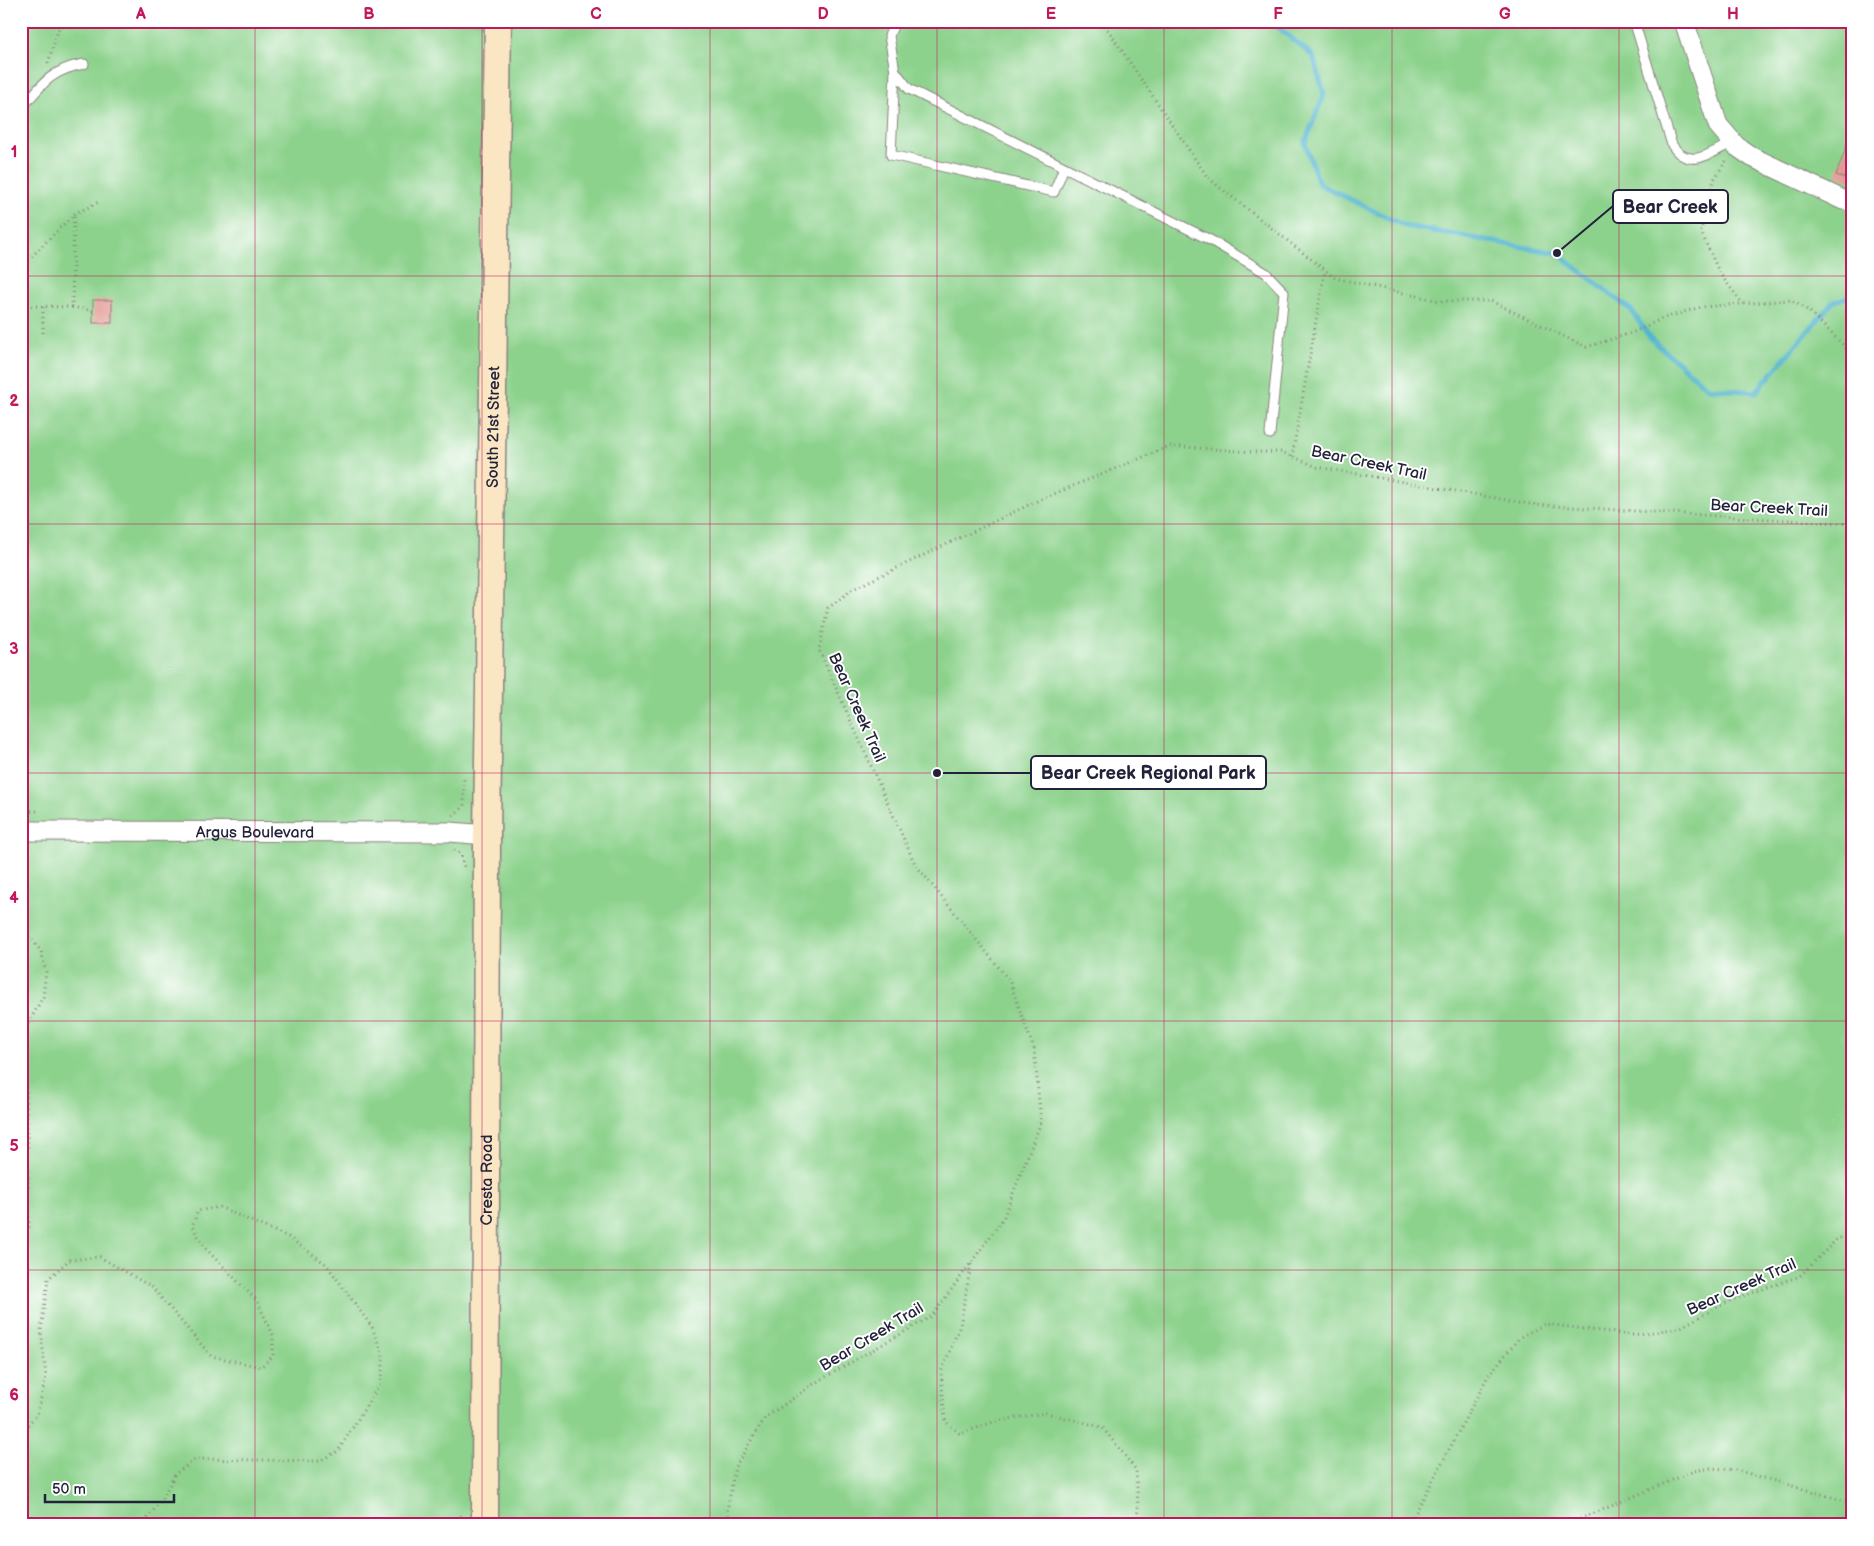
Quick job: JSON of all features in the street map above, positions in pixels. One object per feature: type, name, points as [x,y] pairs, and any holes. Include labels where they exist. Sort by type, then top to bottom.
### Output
[{"type":"main road","name":"South 21st Street","points":[[487,835],[498,21]]},
{"type":"main road","name":"Cresta Road","points":[[474,1518],[487,835]]},
{"type":"street","points":[[1684,21],[1718,125],[1734,144],[1752,157],[1844,200],[1853,202]]},
{"type":"street","name":"Argus Boulevard","points":[[21,831],[450,832],[487,835]]},
{"type":"lane","points":[[895,21],[889,36],[895,71],[891,155],[1054,192],[1064,167]]},
{"type":"lane","points":[[1634,21],[1672,144],[1677,153],[1683,157],[1701,157],[1734,144]]},
{"type":"lane","points":[[21,109],[43,83],[58,71],[69,66],[84,64]]},
{"type":"lane","points":[[895,71],[910,89],[1212,241],[1266,273],[1284,292],[1270,434]]},
{"type":"path","points":[[43,83],[61,21]]},
{"type":"path","points":[[1102,21],[1208,178],[1335,278],[1440,301],[1491,301],[1586,347],[1632,333],[1661,320],[1701,308],[1792,300],[1809,311],[1853,355]]},
{"type":"path","points":[[1734,144],[1715,178],[1706,201],[1701,232],[1720,274],[1743,304]]},
{"type":"path","points":[[21,266],[74,214],[101,201]]},
{"type":"path","points":[[72,308],[74,214]]},
{"type":"path","points":[[1292,457],[1325,270]]},
{"type":"path","points":[[21,306],[72,308],[93,312]]},
{"type":"path","points":[[43,307],[43,337]]},
{"type":"path","name":"Bear Creek Trail","points":[[731,1525],[727,1511],[735,1467],[765,1418],[815,1383],[932,1316],[1003,1219],[1041,1122],[1034,1049],[1009,980],[915,864],[819,650],[828,608],[853,589],[1039,500],[1170,446],[1252,452],[1282,452],[1317,467],[1536,505],[1853,524]]},
{"type":"path","points":[[450,816],[464,807],[464,768]]},
{"type":"path","points":[[21,811],[41,812]]},
{"type":"path","points":[[450,848],[461,854],[464,868]]},
{"type":"path","points":[[21,931],[26,932],[41,951],[46,972],[43,997],[26,1029],[25,1080],[29,1228],[21,1233]]},
{"type":"path","points":[[26,1045],[29,1050]]},
{"type":"path","points":[[21,1432],[37,1415],[46,1377],[41,1331],[48,1279],[69,1260],[100,1257],[152,1287],[211,1356],[261,1367],[273,1356],[273,1335],[257,1300],[204,1247],[192,1226],[198,1211],[219,1207],[288,1238],[326,1264],[372,1327],[384,1358],[380,1384],[338,1451],[318,1461],[196,1459],[175,1474],[161,1501],[142,1525]]},
{"type":"path","name":"Bear Creek Trail","points":[[1409,1525],[1488,1376],[1520,1337],[1545,1324],[1633,1335],[1679,1328],[1729,1301],[1800,1276],[1838,1238],[1853,1237]]},
{"type":"path","points":[[971,1263],[960,1326],[941,1372],[945,1421],[960,1434],[996,1421],[1046,1413],[1102,1427],[1136,1470],[1138,1508],[1136,1525]]},
{"type":"path","points":[[1566,1525],[1694,1471],[1711,1468],[1736,1470],[1853,1503]]},
{"type":"path","points":[[456,1525],[474,1518]]},
{"type":"path","points":[[1217,1525],[1230,1519],[1256,1525]]},
{"type":"green space","points":[[21,21],[1853,21],[1853,1525],[21,1525]]},
{"type":"building","points":[[1851,134],[1853,135],[1853,181],[1836,175]]},
{"type":"building","points":[[93,300],[112,300],[112,323],[93,323]]},
{"type":"waterway","points":[[1159,21],[1166,25],[1275,25],[1313,56],[1324,94],[1305,143],[1319,184],[1405,226],[1557,253],[1631,310],[1651,339],[1708,388],[1756,392],[1833,302],[1853,295]]},
{"type":"place","name":"Bear Creek","points":[[1557,253]]},
{"type":"place","name":"Bear Creek Regional Park","points":[[937,773]]}]
